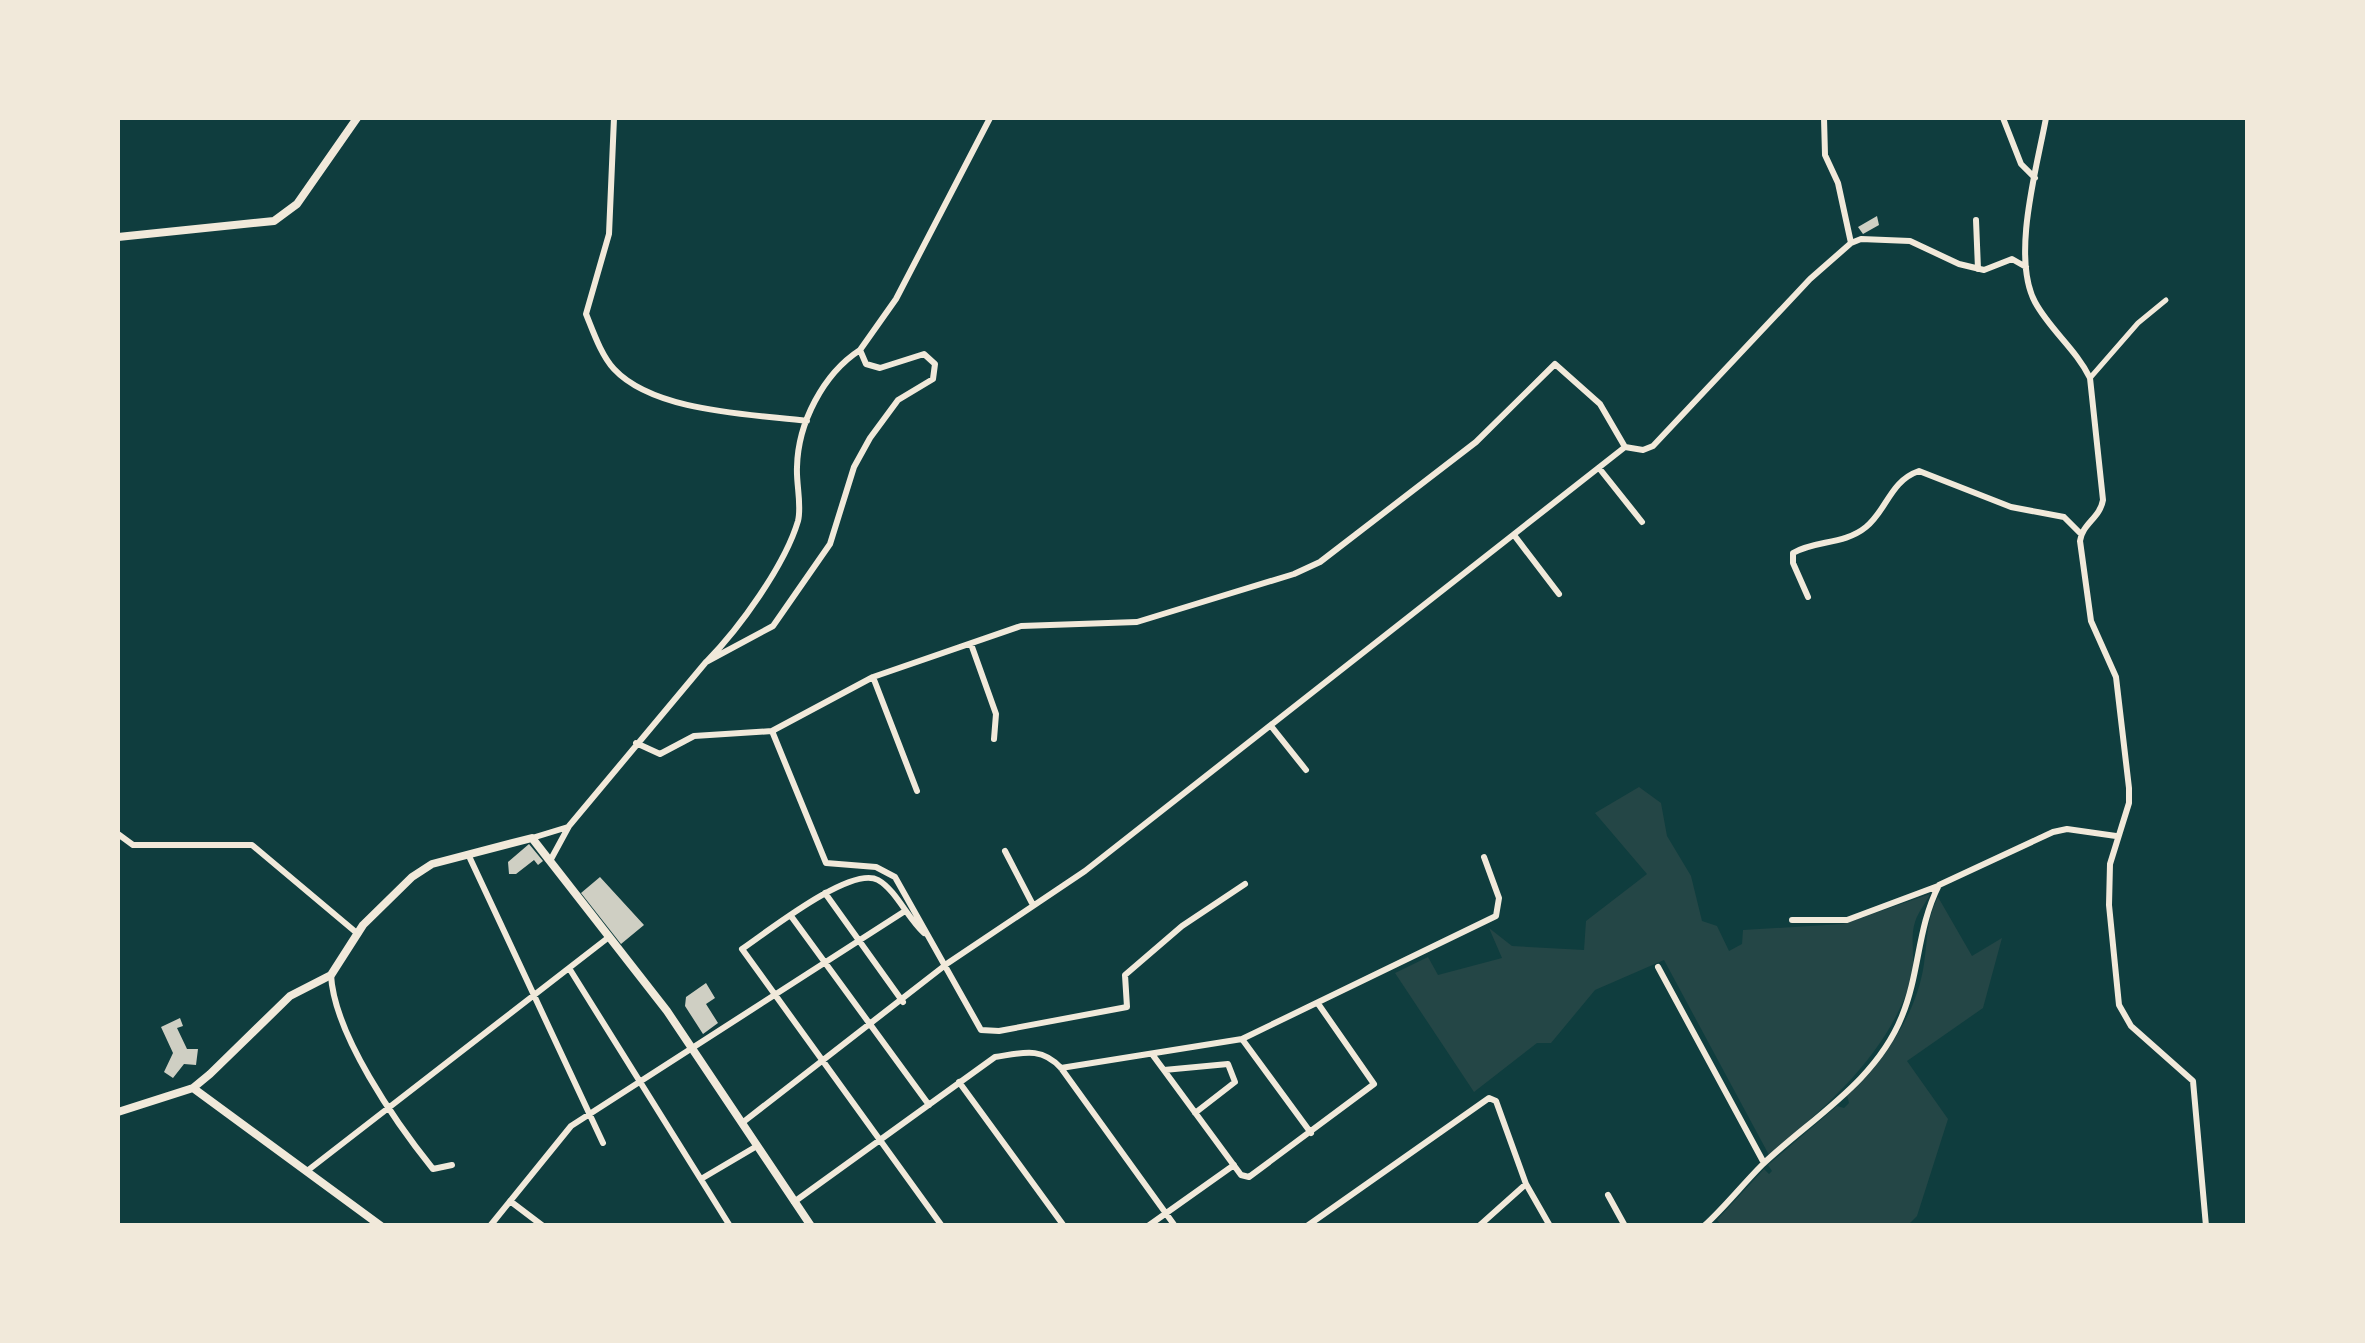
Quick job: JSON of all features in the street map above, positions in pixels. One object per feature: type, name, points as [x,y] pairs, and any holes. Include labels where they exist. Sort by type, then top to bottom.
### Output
[{"type":"street","points":[[118,237],[274,221],[297,204],[357,118]]},
{"type":"street","points":[[614,118],[609,234],[586,314],[604,356],[623,377],[661,399],[807,420]]},
{"type":"street","points":[[550,861],[569,826],[636,743],[745,621],[798,519],[796,463],[820,390],[845,360],[860,350],[896,298],[990,118]]},
{"type":"street","points":[[1824,118],[1825,155],[1838,183],[1851,243]]},
{"type":"street","points":[[2002,118],[2021,164],[2036,178]]},
{"type":"street","points":[[2046,118],[2026,267],[2034,301],[2082,361],[2090,378],[2102,500],[2100,513],[2081,534]]},
{"type":"street","points":[[1976,220],[1978,268]]},
{"type":"street","points":[[636,743],[660,754],[694,736],[772,731],[873,677],[1021,626],[1138,622],[1294,574],[1320,562],[1476,442],[1555,364],[1600,404],[1625,447],[1633,451],[1653,446],[1798,292],[1851,243],[1872,238],[1920,243],[1959,264],[1992,268],[2012,258],[2026,267]]},
{"type":"street","points":[[2090,378],[2138,323],[2166,300]]},
{"type":"street","points":[[706,662],[772,626],[830,544],[854,468],[870,438],[898,400],[927,384],[936,371],[931,357],[924,354],[880,368],[866,364],[860,350]]},
{"type":"street","points":[[742,1123],[943,968],[1085,871],[1625,447]]},
{"type":"street","points":[[1599,468],[1642,522]]},
{"type":"street","points":[[1808,598],[1792,563],[1793,554],[1831,544],[1867,527],[1892,489],[1919,471],[2011,507],[2064,516],[2081,534],[2088,606],[2116,677],[2128,776],[2129,804],[2116,836],[2109,904],[2119,1005],[2130,1026],[2192,1081],[2206,1226]]},
{"type":"street","points":[[1514,535],[1559,594]]},
{"type":"street","points":[[971,644],[996,714],[994,739]]},
{"type":"street","points":[[873,677],[917,790]]},
{"type":"street","points":[[1270,726],[1306,770]]},
{"type":"street","points":[[772,731],[826,862],[884,870],[902,886],[975,1027],[987,1032],[1127,1007],[1125,976],[1182,926],[1245,884]]},
{"type":"street","points":[[118,1112],[193,1088],[290,996],[331,974],[358,934],[412,877],[432,864],[569,826]]},
{"type":"street","points":[[1792,920],[1848,920],[1940,886],[2053,832],[2116,836]]},
{"type":"street","points":[[118,834],[134,845],[252,845],[358,934]]},
{"type":"street","points":[[532,838],[692,1049],[811,1226]]},
{"type":"street","points":[[1005,852],[1033,905]]},
{"type":"street","points":[[468,854],[602,1143]]},
{"type":"street","points":[[1061,1068],[1242,1038],[1319,1005],[1496,916],[1499,898],[1484,857]]},
{"type":"street","points":[[927,936],[880,881],[869,877],[825,892],[742,949],[942,1226]]},
{"type":"street","points":[[1704,1226],[1764,1162],[1840,1098],[1890,1040],[1916,978],[1921,925],[1940,886]]},
{"type":"street","points":[[825,892],[903,1002]]},
{"type":"street","points":[[490,1226],[572,1126],[904,911]]},
{"type":"street","points":[[792,916],[929,1105]]},
{"type":"street","points":[[308,1172],[609,937]]},
{"type":"street","points":[[569,968],[730,1226]]},
{"type":"street","points":[[1658,968],[1764,1162]]},
{"type":"street","points":[[331,974],[364,1067],[388,1108],[432,1169],[452,1165]]},
{"type":"street","points":[[1152,1054],[1241,1174],[1256,1174],[1374,1084],[1319,1005]]},
{"type":"street","points":[[1242,1038],[1311,1133]]},
{"type":"street","points":[[794,1202],[994,1057],[1034,1051],[1044,1053],[1061,1068],[1175,1226]]},
{"type":"street","points":[[1164,1070],[1228,1064],[1235,1072],[1235,1082],[1195,1112]]},
{"type":"street","points":[[960,1082],[1064,1226]]},
{"type":"street","points":[[193,1088],[381,1226]]},
{"type":"street","points":[[1308,1226],[1489,1098],[1496,1101],[1526,1184],[1550,1226]]},
{"type":"street","points":[[701,1179],[757,1146]]},
{"type":"street","points":[[1148,1226],[1234,1165]]},
{"type":"street","points":[[1479,1226],[1526,1184]]},
{"type":"street","points":[[1608,1195],[1624,1226]]},
{"type":"street","points":[[510,1201],[543,1226]]},
{"type":"shaded area","points":[[1639,787],[1661,803],[1667,836],[1691,876],[1702,921],[1717,926],[1729,951],[1742,944],[1743,930],[1843,924],[1930,894],[1913,929],[1910,983],[1886,1034],[1832,1099],[1769,1155],[1664,960],[1595,990],[1551,1043],[1537,1043],[1474,1092],[1395,973],[1428,957],[1438,975],[1502,958],[1489,928],[1512,946],[1584,950],[1586,921],[1647,874],[1595,813]]},
{"type":"shaded area","points":[[1938,897],[1972,956],[2002,938],[1983,1008],[1907,1061],[1948,1119],[1917,1216],[1908,1225],[1722,1226],[1717,1220],[1764,1169],[1769,1174],[1772,1171],[1768,1165],[1837,1106],[1844,1108],[1849,1103],[1847,1095],[1896,1036],[1920,983],[1929,922]]},
{"type":"building","points":[[1877,216],[1879,225],[1863,234],[1858,227]]},
{"type":"building","points":[[529,844],[543,861],[538,865],[534,860],[516,874],[509,874],[508,862]]},
{"type":"building","points":[[600,877],[644,925],[621,944],[581,893]]},
{"type":"building","points":[[706,983],[715,998],[706,1004],[718,1023],[703,1034],[685,1006],[686,997]]},
{"type":"building","points":[[180,1018],[183,1026],[177,1028],[187,1049],[198,1049],[196,1065],[184,1064],[173,1078],[164,1072],[173,1053],[161,1027]]}]
